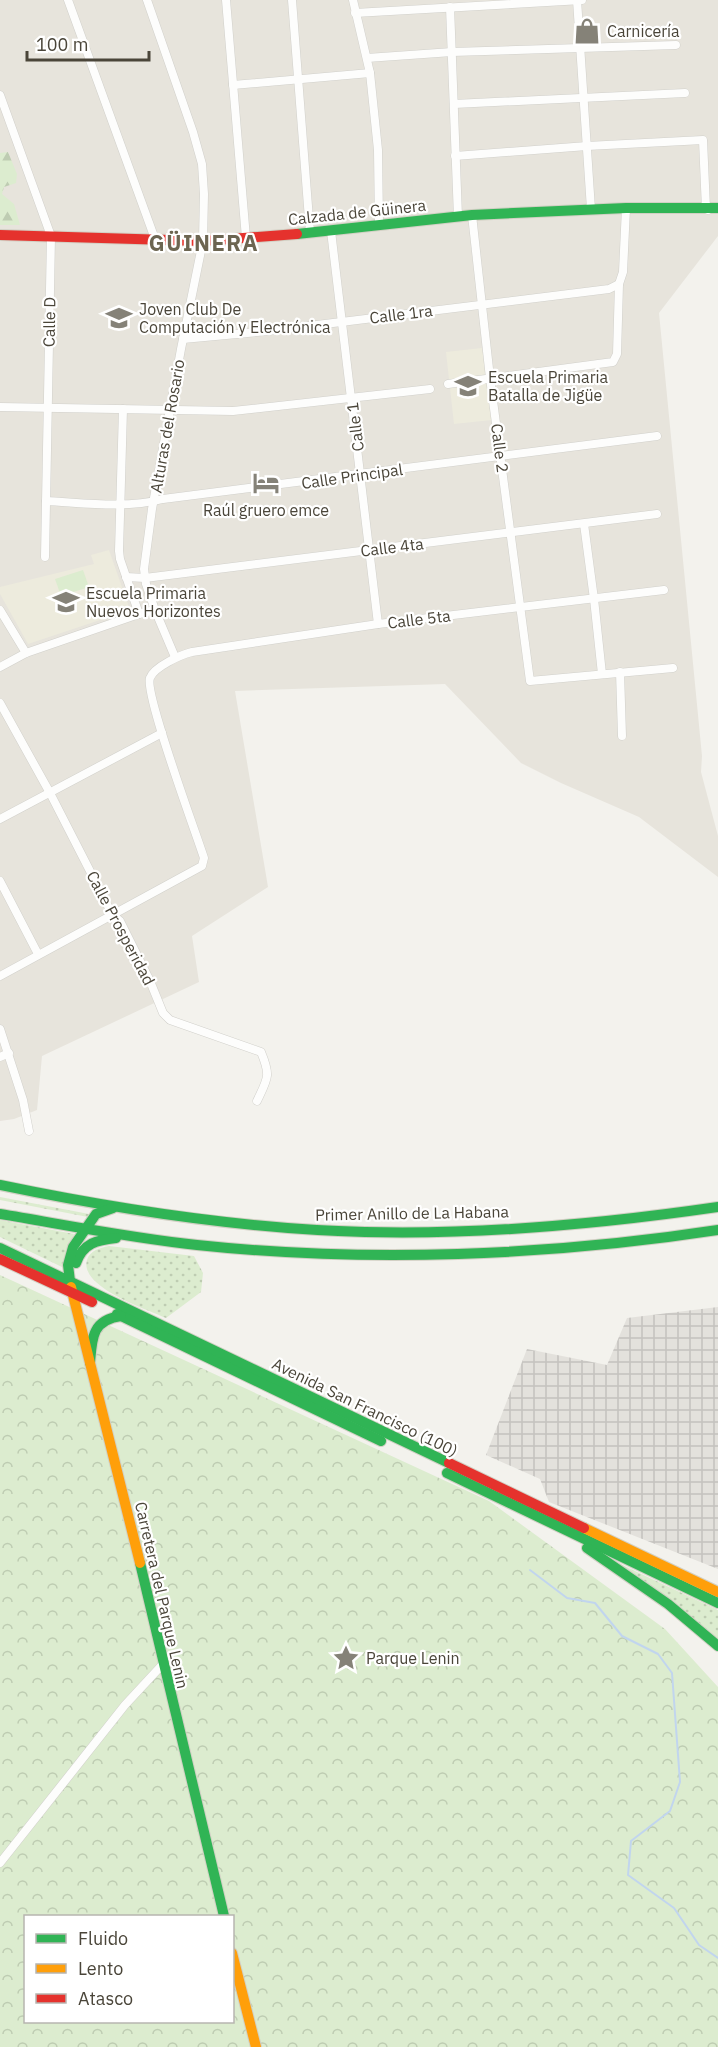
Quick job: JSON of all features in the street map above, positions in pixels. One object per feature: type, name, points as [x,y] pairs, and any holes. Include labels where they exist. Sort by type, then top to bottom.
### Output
[{"type":"main road","name":"Calzada de Güinera","points":[[0,235],[203,241],[330,231],[472,215],[626,208],[718,210]]},
{"type":"main road","name":"Primer Anillo de La Habana","points":[[0,1185],[115,1208],[249,1225],[372,1232],[565,1225],[654,1217],[718,1208]]},
{"type":"main road","name":"Carretera del Parque Lenin","points":[[115,1208],[102,1210],[93,1215],[76,1239],[69,1256],[68,1268],[224,1915]]},
{"type":"main road","points":[[0,1214],[198,1245],[342,1255],[566,1247],[660,1239],[718,1230]]},
{"type":"main road","points":[[71,1287],[80,1251],[89,1243],[130,1236]]},
{"type":"main road","name":"Avenida San Francisco (100)","points":[[0,1248],[71,1287],[553,1525],[718,1603]]},
{"type":"main road","name":"Avenida San Francisco (100)","points":[[0,1259],[71,1287]]},
{"type":"main road","points":[[76,1262],[79,1275],[89,1287],[120,1311],[97,1327],[90,1363]]},
{"type":"main road","name":"Avenida San Francisco (100)","points":[[120,1311],[718,1592]]},
{"type":"main road","points":[[553,1525],[646,1588],[718,1646]]},
{"type":"main road","points":[[234,1961],[255,2047]]},
{"type":"street","points":[[68,0],[155,239]]},
{"type":"street","name":"Alturas del Rosario","points":[[147,0],[187,112],[202,164],[203,241],[153,502],[144,569],[155,610],[175,657]]},
{"type":"street","points":[[226,0],[246,238]]},
{"type":"street","points":[[292,0],[310,232]]},
{"type":"street","points":[[352,0],[370,74],[378,150],[379,225]]},
{"type":"street","points":[[402,0],[403,10]]},
{"type":"street","points":[[577,0],[591,209]]},
{"type":"street","points":[[355,13],[452,4],[582,0]]},
{"type":"street","points":[[452,4],[458,217]]},
{"type":"street","points":[[367,58],[452,52],[676,45]]},
{"type":"street","points":[[233,85],[370,74]]},
{"type":"street","points":[[454,104],[685,93]]},
{"type":"street","name":"Calle D","points":[[0,95],[51,236],[45,557]]},
{"type":"street","points":[[455,156],[703,140],[706,209]]},
{"type":"street","points":[[448,384],[606,364],[615,360],[626,208]]},
{"type":"street","name":"Calle 2","points":[[472,215],[490,378],[530,681],[602,674]]},
{"type":"street","name":"Calle 1","points":[[330,231],[378,624]]},
{"type":"street","name":"Calle 1ra","points":[[183,339],[268,331],[609,289],[619,284]]},
{"type":"street","points":[[0,407],[233,411],[430,389]]},
{"type":"street","points":[[123,409],[119,552],[139,614]]},
{"type":"street","name":"Calle Principal","points":[[46,501],[119,505],[153,502],[657,435]]},
{"type":"street","name":"Calle 4ta","points":[[126,578],[145,578],[657,514]]},
{"type":"street","points":[[584,524],[602,674],[673,668]]},
{"type":"street","name":"Calle 5ta","points":[[175,657],[192,652],[378,624],[664,590]]},
{"type":"street","points":[[0,610],[26,653]]},
{"type":"street","points":[[0,668],[26,653],[155,610]]},
{"type":"street","points":[[0,976],[202,866],[204,858],[150,692],[149,682],[153,673],[175,657]]},
{"type":"street","points":[[620,672],[622,736]]},
{"type":"street","name":"Calle Prosperidad","points":[[0,703],[51,793],[112,914],[120,921],[166,1017],[261,1052],[269,1070],[258,1101]]},
{"type":"street","points":[[0,819],[162,733]]},
{"type":"street","points":[[0,881],[38,954]]},
{"type":"street","points":[[0,1029],[23,1100],[29,1131]]},
{"type":"street","points":[[0,1057],[9,1053]]},
{"type":"street","points":[[0,1863],[125,1705],[163,1664]]},
{"type":"shaded area","points":[[0,0],[718,0],[718,236],[659,313],[702,756],[701,772],[718,836],[718,877],[639,817],[521,763],[445,684],[235,691],[268,887],[192,936],[199,982],[42,1056],[37,1110],[14,1119],[0,1121]]},
{"type":"shaded area","name":"Escuela Primaria Batalla de Jigüe","points":[[482,348],[492,420],[454,424],[446,352]]},
{"type":"shaded area","name":"Escuela Primaria Nuevos Horizontes","points":[[109,550],[130,610],[28,644],[0,594],[0,587],[94,564],[91,555]]},
{"type":"shaded area","points":[[718,1307],[718,1569],[549,1502],[540,1479],[486,1455],[527,1349],[607,1365],[627,1318]]},
{"type":"green space","points":[[8,152],[17,174],[16,183],[4,187],[2,194],[14,204],[20,225],[0,225],[0,153]]},
{"type":"green space","points":[[83,570],[89,587],[61,596],[55,579]]},
{"type":"green space","points":[[0,1197],[89,1214],[88,1217],[0,1200]]},
{"type":"green space","points":[[0,1220],[74,1234],[64,1268],[0,1237]]},
{"type":"green space","points":[[109,1246],[194,1256],[203,1273],[201,1292],[166,1318],[116,1296],[103,1288],[87,1270],[87,1260],[90,1254]]},
{"type":"green space","name":"Parque Lenin","points":[[0,1275],[489,1501],[665,1629],[718,1687],[718,2047],[0,2047]]},
{"type":"green space","points":[[603,1556],[718,1610],[718,1642]]},
{"type":"waterway","points":[[530,1570],[567,1598],[595,1603],[622,1636],[658,1654],[672,1673],[680,1782],[670,1811],[631,1841],[628,1875],[674,1908],[699,1945],[718,1958]]},
{"type":"traffic: fast","points":[[297,234],[472,215],[626,208],[718,208]]},
{"type":"traffic: fast","points":[[0,1185],[181,1217],[273,1227],[365,1232],[453,1232],[542,1227],[718,1207]]},
{"type":"traffic: fast","points":[[70,1281],[68,1265],[73,1247],[96,1214],[113,1208]]},
{"type":"traffic: fast","points":[[0,1214],[172,1242],[261,1251],[326,1254],[392,1255],[524,1251],[654,1239],[718,1230]]},
{"type":"traffic: fast","points":[[76,1263],[79,1256],[91,1244],[116,1238]]},
{"type":"traffic: fast","points":[[0,1248],[449,1463]]},
{"type":"traffic: fast","points":[[117,1314],[381,1441]]},
{"type":"traffic: fast","points":[[90,1363],[95,1332],[104,1322],[121,1316]]},
{"type":"traffic: fast","points":[[447,1473],[718,1603]]},
{"type":"traffic: fast","points":[[587,1548],[668,1604],[718,1646]]},
{"type":"traffic: fast","points":[[140,1563],[224,1915]]},
{"type":"traffic: slow","points":[[71,1287],[140,1563]]},
{"type":"traffic: slow","points":[[584,1528],[718,1592]]},
{"type":"traffic: slow","points":[[234,1961],[256,2047]]},
{"type":"traffic: jam","points":[[0,235],[203,241],[297,234]]},
{"type":"traffic: jam","points":[[0,1259],[92,1302]]},
{"type":"traffic: jam","points":[[449,1463],[584,1528]]},
{"type":"place","name":"Carnicería","points":[[587,31]]},
{"type":"place","name":"Joven Club De Computación y Electrónica","points":[[119,318]]},
{"type":"place","name":"Escuela Primaria Batalla de Jigüe","points":[[468,386]]},
{"type":"place","name":"Raúl gruero emce","points":[[266,483]]},
{"type":"place","name":"Escuela Primaria Nuevos Horizontes","points":[[66,602]]},
{"type":"place","name":"Parque Lenin","points":[[346,1658]]},
{"type":"district","name":"GÜINERA","points":[[204,243]]}]
